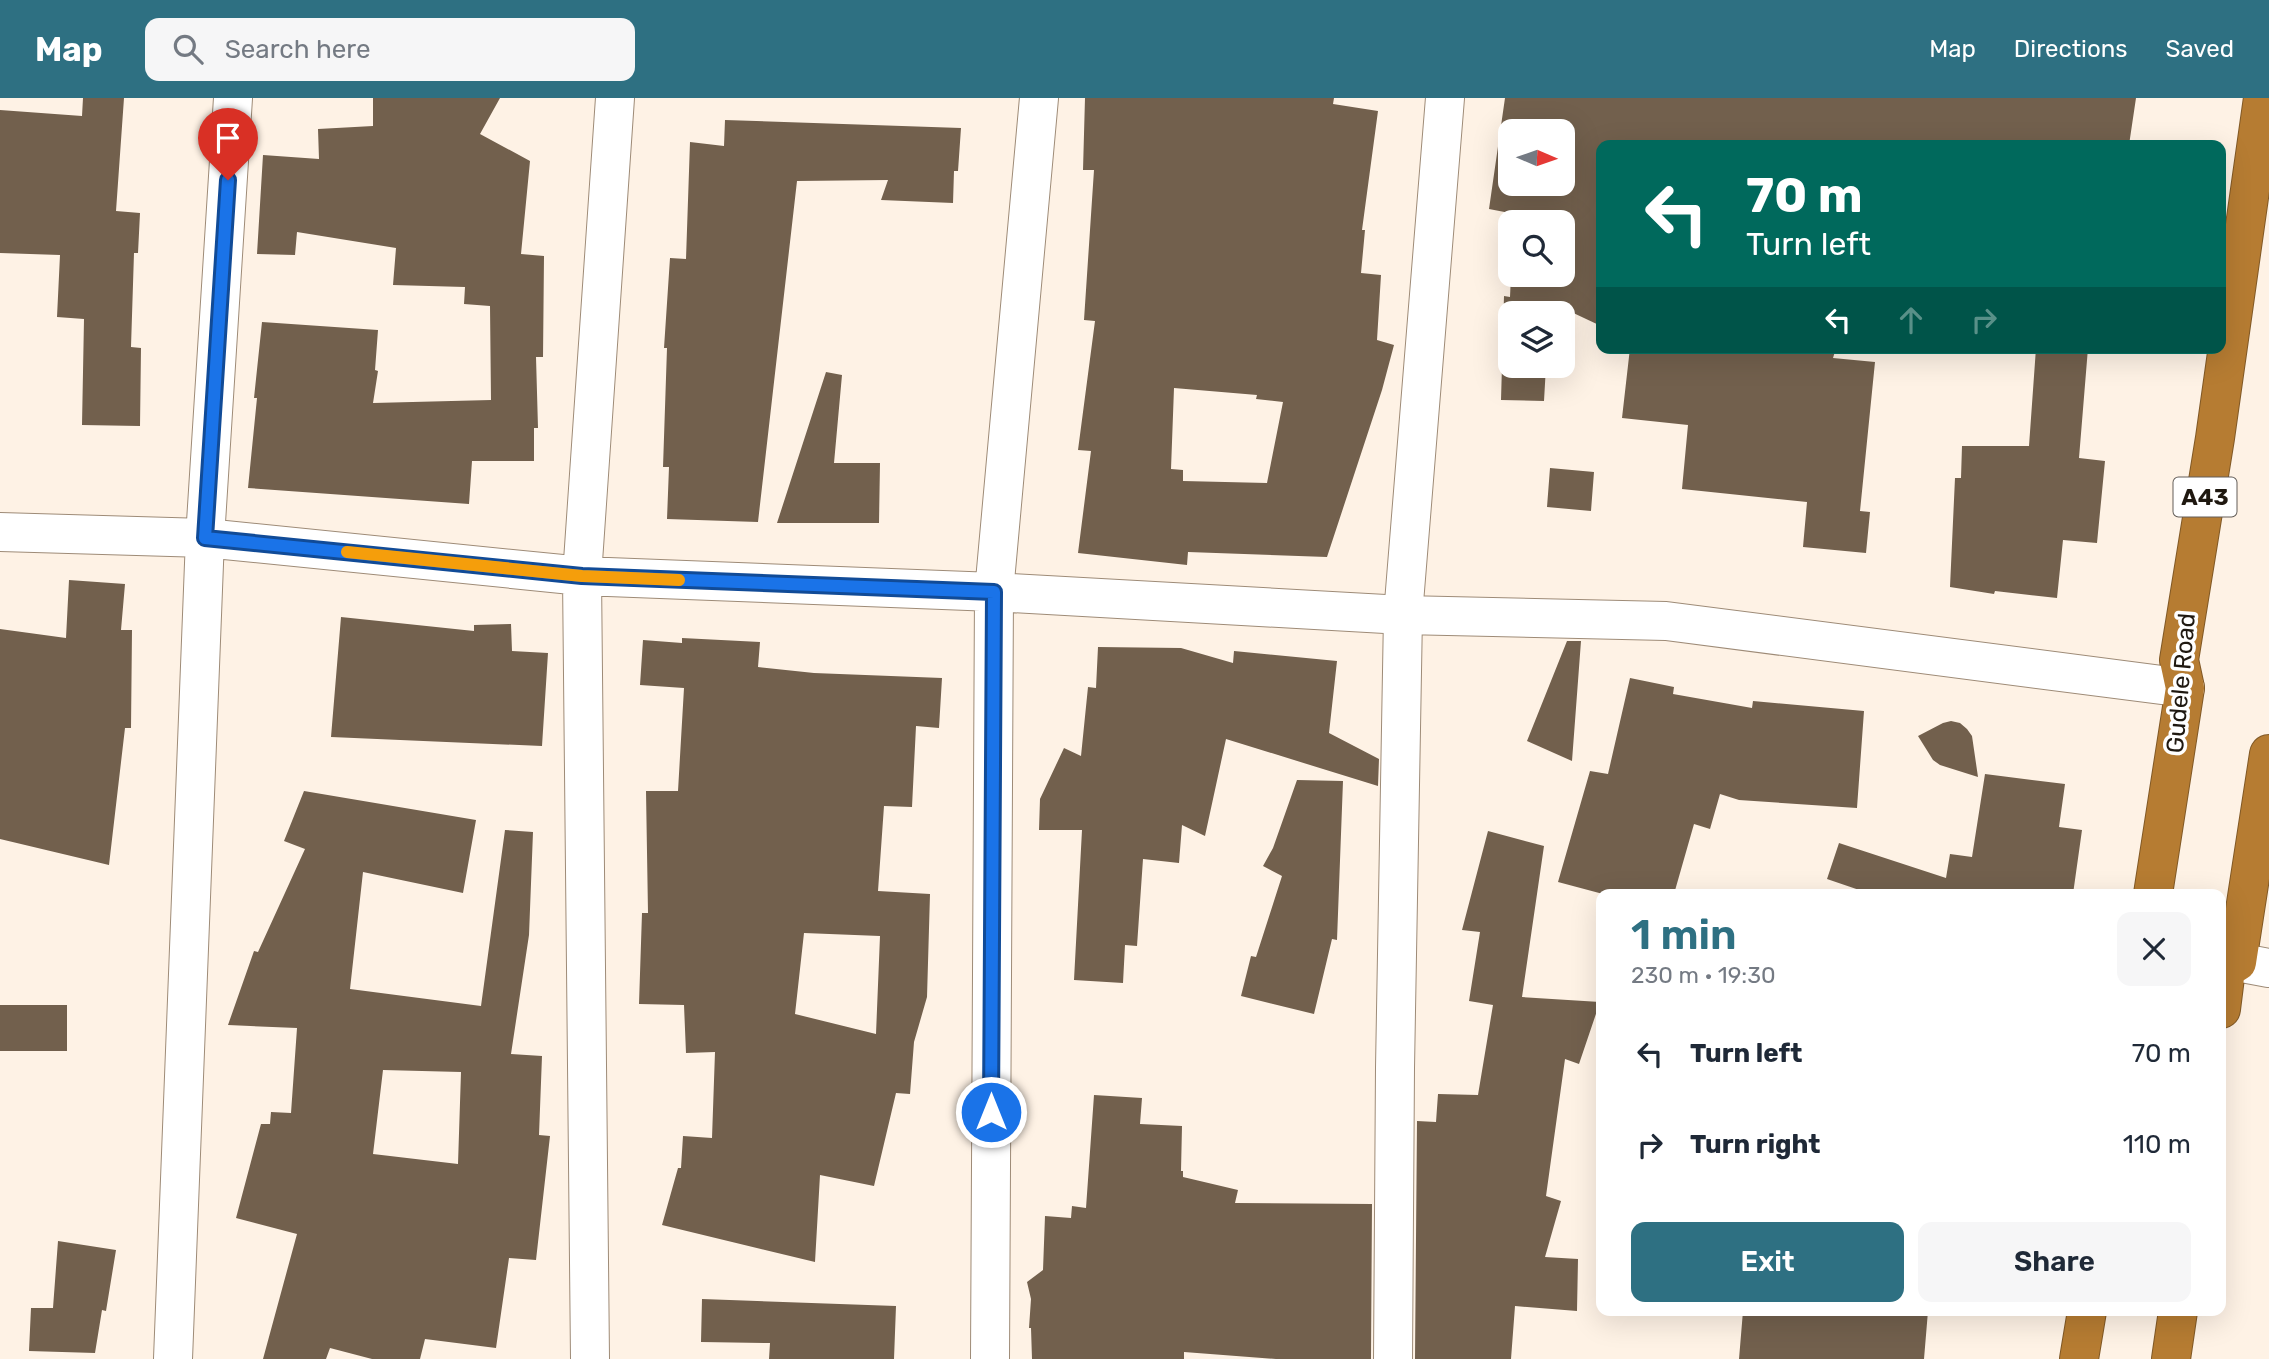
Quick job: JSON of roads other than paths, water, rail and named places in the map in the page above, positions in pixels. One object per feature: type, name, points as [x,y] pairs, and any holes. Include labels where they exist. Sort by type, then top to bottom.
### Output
[{"type":"highway","name":"Gudele Road","points":[[2154,889],[2186,688],[2179,660],[2215,438],[2263,98]]},
{"type":"highway","points":[[2226,969],[2253,965],[2269,754]]},
{"type":"highway","points":[[2079,1359],[2086,1316]]},
{"type":"highway","points":[[2171,1359],[2177,1316]]},
{"type":"street","points":[[173,1359],[205,538],[233,98]]},
{"type":"street","points":[[590,1359],[582,576],[615,98]]},
{"type":"street","points":[[989,1359],[994,592],[1039,98]]},
{"type":"street","points":[[1393,1359],[1403,615],[1445,98]]},
{"type":"street","points":[[0,533],[205,538],[582,576],[994,592],[1403,615],[1665,621],[2186,688]]}]
